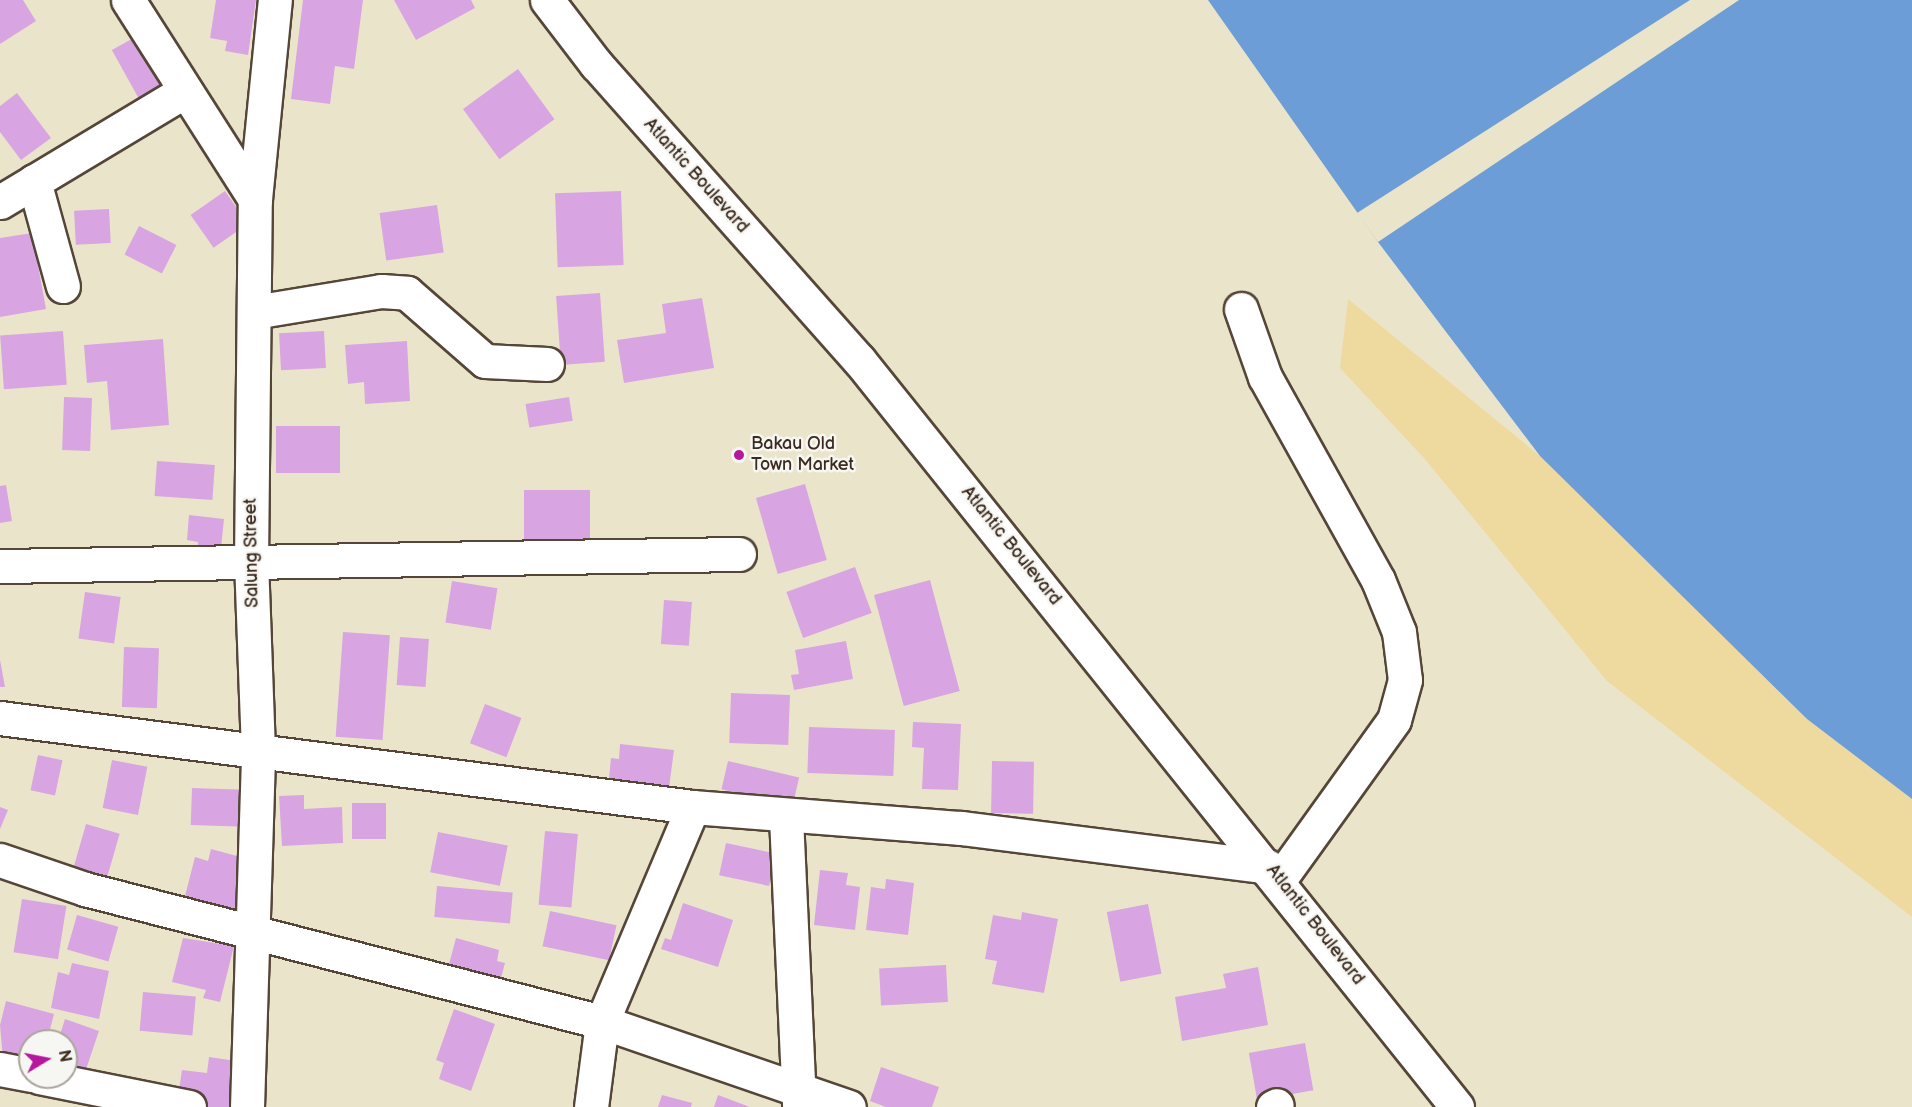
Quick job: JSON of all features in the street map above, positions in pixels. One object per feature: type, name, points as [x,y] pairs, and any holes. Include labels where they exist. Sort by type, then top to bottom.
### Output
[{"type":"street","points":[[128,0],[255,199]]},
{"type":"street","name":"Salung Street","points":[[247,1107],[258,751],[251,563],[255,199],[275,0]]},
{"type":"street","name":"Atlantic Boulevard","points":[[547,0],[596,64],[859,360],[1274,873],[1457,1107]]},
{"type":"street","points":[[0,202],[185,92]]},
{"type":"street","points":[[34,181],[63,286]]},
{"type":"street","points":[[254,312],[381,291],[407,293],[485,361],[547,364]]},
{"type":"street","points":[[0,718],[693,807],[786,817],[961,828],[1274,873],[1394,720],[1405,680],[1399,632],[1378,580],[1265,377],[1241,309]]},
{"type":"street","points":[[0,566],[739,554]]},
{"type":"street","points":[[591,1107],[602,1022],[693,807]]},
{"type":"street","points":[[786,817],[798,1097]]},
{"type":"street","points":[[0,860],[85,890],[251,928],[602,1022],[798,1097],[849,1107]]},
{"type":"street","points":[[0,1069],[18,1073]]},
{"type":"street","points":[[78,1085],[189,1107]]},
{"type":"sand","points":[[1348,299],[1540,456],[1807,719],[1912,799],[1912,917],[1607,681],[1424,458],[1340,368]]},
{"type":"water","points":[[1208,0],[1912,0],[1912,799],[1807,719],[1540,456],[1378,242]]},
{"type":"pier","points":[[1690,0],[1739,0],[1378,242],[1357,213]]},
{"type":"building","points":[[0,0],[23,0],[36,21],[0,44]]},
{"type":"building","points":[[216,0],[256,0],[248,55],[225,51],[227,41],[210,38]]},
{"type":"building","points":[[303,0],[363,0],[354,69],[335,66],[330,104],[291,99]]},
{"type":"building","points":[[394,0],[471,0],[475,8],[416,40]]},
{"type":"building","points":[[139,35],[171,93],[144,108],[112,50]]},
{"type":"building","points":[[518,69],[554,119],[499,159],[463,109]]},
{"type":"building","points":[[17,93],[51,138],[21,160],[0,132],[0,106]]},
{"type":"building","points":[[225,191],[248,224],[214,248],[191,215]]},
{"type":"building","points":[[621,191],[624,265],[558,267],[555,193]]},
{"type":"building","points":[[437,205],[444,253],[386,261],[380,213]]},
{"type":"building","points":[[109,209],[111,243],[76,245],[74,211]]},
{"type":"building","points":[[139,226],[176,245],[162,274],[124,255]]},
{"type":"building","points":[[32,233],[46,309],[0,317],[0,238]]},
{"type":"building","points":[[600,293],[605,362],[561,365],[556,296]]},
{"type":"building","points":[[702,298],[714,368],[624,383],[617,340],[666,333],[662,304]]},
{"type":"building","points":[[63,331],[67,385],[4,389],[0,335]]},
{"type":"building","points":[[324,331],[326,368],[281,370],[279,333]]},
{"type":"building","points":[[163,339],[169,425],[111,430],[107,381],[87,383],[84,345]]},
{"type":"building","points":[[407,341],[410,401],[365,404],[364,382],[348,384],[345,345]]},
{"type":"building","points":[[64,397],[92,398],[90,451],[62,450]]},
{"type":"building","points":[[569,397],[573,421],[529,428],[526,404]]},
{"type":"building","points":[[276,426],[340,426],[340,473],[276,473]]},
{"type":"building","points":[[157,461],[215,465],[212,500],[155,496]]},
{"type":"building","points":[[805,484],[827,560],[778,574],[756,498]]},
{"type":"building","points":[[6,485],[12,521],[0,523],[0,486]]},
{"type":"building","points":[[524,490],[590,490],[590,544],[524,544]]},
{"type":"building","points":[[189,515],[224,519],[220,558],[197,555],[198,542],[187,540]]},
{"type":"building","points":[[855,567],[872,613],[803,638],[786,592]]},
{"type":"building","points":[[930,580],[960,691],[904,706],[874,595]]},
{"type":"building","points":[[452,581],[497,588],[491,630],[445,622]]},
{"type":"building","points":[[85,592],[121,597],[114,644],[78,639]]},
{"type":"building","points":[[664,600],[692,602],[689,646],[661,644]]},
{"type":"building","points":[[343,632],[390,635],[383,740],[336,737]]},
{"type":"building","points":[[400,637],[429,639],[426,687],[397,685]]},
{"type":"building","points":[[846,641],[853,679],[794,690],[791,675],[799,674],[795,650]]},
{"type":"building","points":[[124,647],[159,648],[157,708],[122,707]]},
{"type":"building","points":[[0,660],[5,687],[0,687]]},
{"type":"building","points":[[731,693],[790,695],[788,745],[729,743]]},
{"type":"building","points":[[485,704],[521,718],[506,757],[470,743]]},
{"type":"building","points":[[913,722],[961,724],[958,790],[922,789],[924,748],[912,747]]},
{"type":"building","points":[[809,727],[895,730],[893,776],[807,773]]},
{"type":"building","points":[[620,744],[674,750],[669,788],[608,789],[611,758],[619,759]]},
{"type":"building","points":[[38,755],[62,760],[55,795],[31,790]]},
{"type":"building","points":[[112,760],[147,767],[138,815],[103,808]]},
{"type":"building","points":[[728,761],[799,777],[793,806],[721,789]]},
{"type":"building","points":[[992,761],[1034,762],[1033,814],[991,813]]},
{"type":"building","points":[[192,788],[245,790],[244,827],[191,825]]},
{"type":"building","points":[[304,795],[304,809],[342,807],[343,843],[282,846],[279,796]]},
{"type":"building","points":[[352,803],[386,803],[386,839],[352,839]]},
{"type":"building","points":[[0,807],[8,810],[0,829]]},
{"type":"building","points":[[86,824],[120,834],[106,880],[73,870]]},
{"type":"building","points":[[545,831],[578,834],[571,908],[539,905]]},
{"type":"building","points":[[438,832],[508,846],[500,886],[430,872]]},
{"type":"building","points":[[726,843],[776,854],[769,886],[719,875]]},
{"type":"building","points":[[211,849],[248,859],[234,910],[185,896],[195,857],[208,861]]},
{"type":"building","points":[[820,870],[848,873],[846,885],[860,887],[855,930],[814,925]]},
{"type":"building","points":[[886,879],[914,883],[908,935],[866,930],[871,887],[885,889]]},
{"type":"building","points":[[437,886],[513,893],[510,924],[434,917]]},
{"type":"building","points":[[22,899],[66,906],[58,959],[14,952]]},
{"type":"building","points":[[683,903],[733,920],[718,967],[661,949],[665,938],[671,940]]},
{"type":"building","points":[[1148,904],[1162,974],[1120,982],[1107,912]]},
{"type":"building","points":[[550,911],[617,925],[609,960],[543,946]]},
{"type":"building","points":[[1022,912],[1058,919],[1044,993],[992,984],[997,961],[985,959],[993,915],[1021,920]]},
{"type":"building","points":[[77,915],[118,927],[108,961],[67,950]]},
{"type":"building","points":[[183,938],[234,946],[220,1002],[203,998],[206,990],[172,982]]},
{"type":"building","points":[[456,938],[499,950],[497,961],[505,963],[500,982],[448,968]]},
{"type":"building","points":[[72,963],[109,971],[99,1019],[51,1008],[58,972],[69,975]]},
{"type":"building","points":[[946,965],[948,1002],[881,1005],[879,969]]},
{"type":"building","points":[[1258,967],[1268,1025],[1182,1041],[1175,997],[1226,988],[1223,974]]},
{"type":"building","points":[[143,992],[196,997],[192,1035],[140,1031]]},
{"type":"building","points":[[6,1001],[54,1014],[50,1029],[18,1029],[18,1063],[3,1059],[0,1025]]},
{"type":"building","points":[[454,1009],[495,1024],[471,1091],[439,1079],[444,1063],[436,1060]]},
{"type":"building","points":[[65,1019],[99,1031],[81,1084],[78,1083],[78,1029],[62,1029]]},
{"type":"building","points":[[1305,1043],[1313,1090],[1257,1100],[1249,1053]]},
{"type":"building","points":[[209,1057],[243,1062],[237,1107],[205,1107],[206,1101],[178,1097],[182,1070],[207,1073]]},
{"type":"building","points":[[881,1067],[939,1087],[932,1107],[886,1107],[870,1101]]},
{"type":"building","points":[[662,1095],[692,1103],[691,1107],[658,1107]]},
{"type":"building","points":[[718,1095],[750,1107],[714,1107]]},
{"type":"place","name":"Bakau Old Town Market","points":[[739,455]]}]
